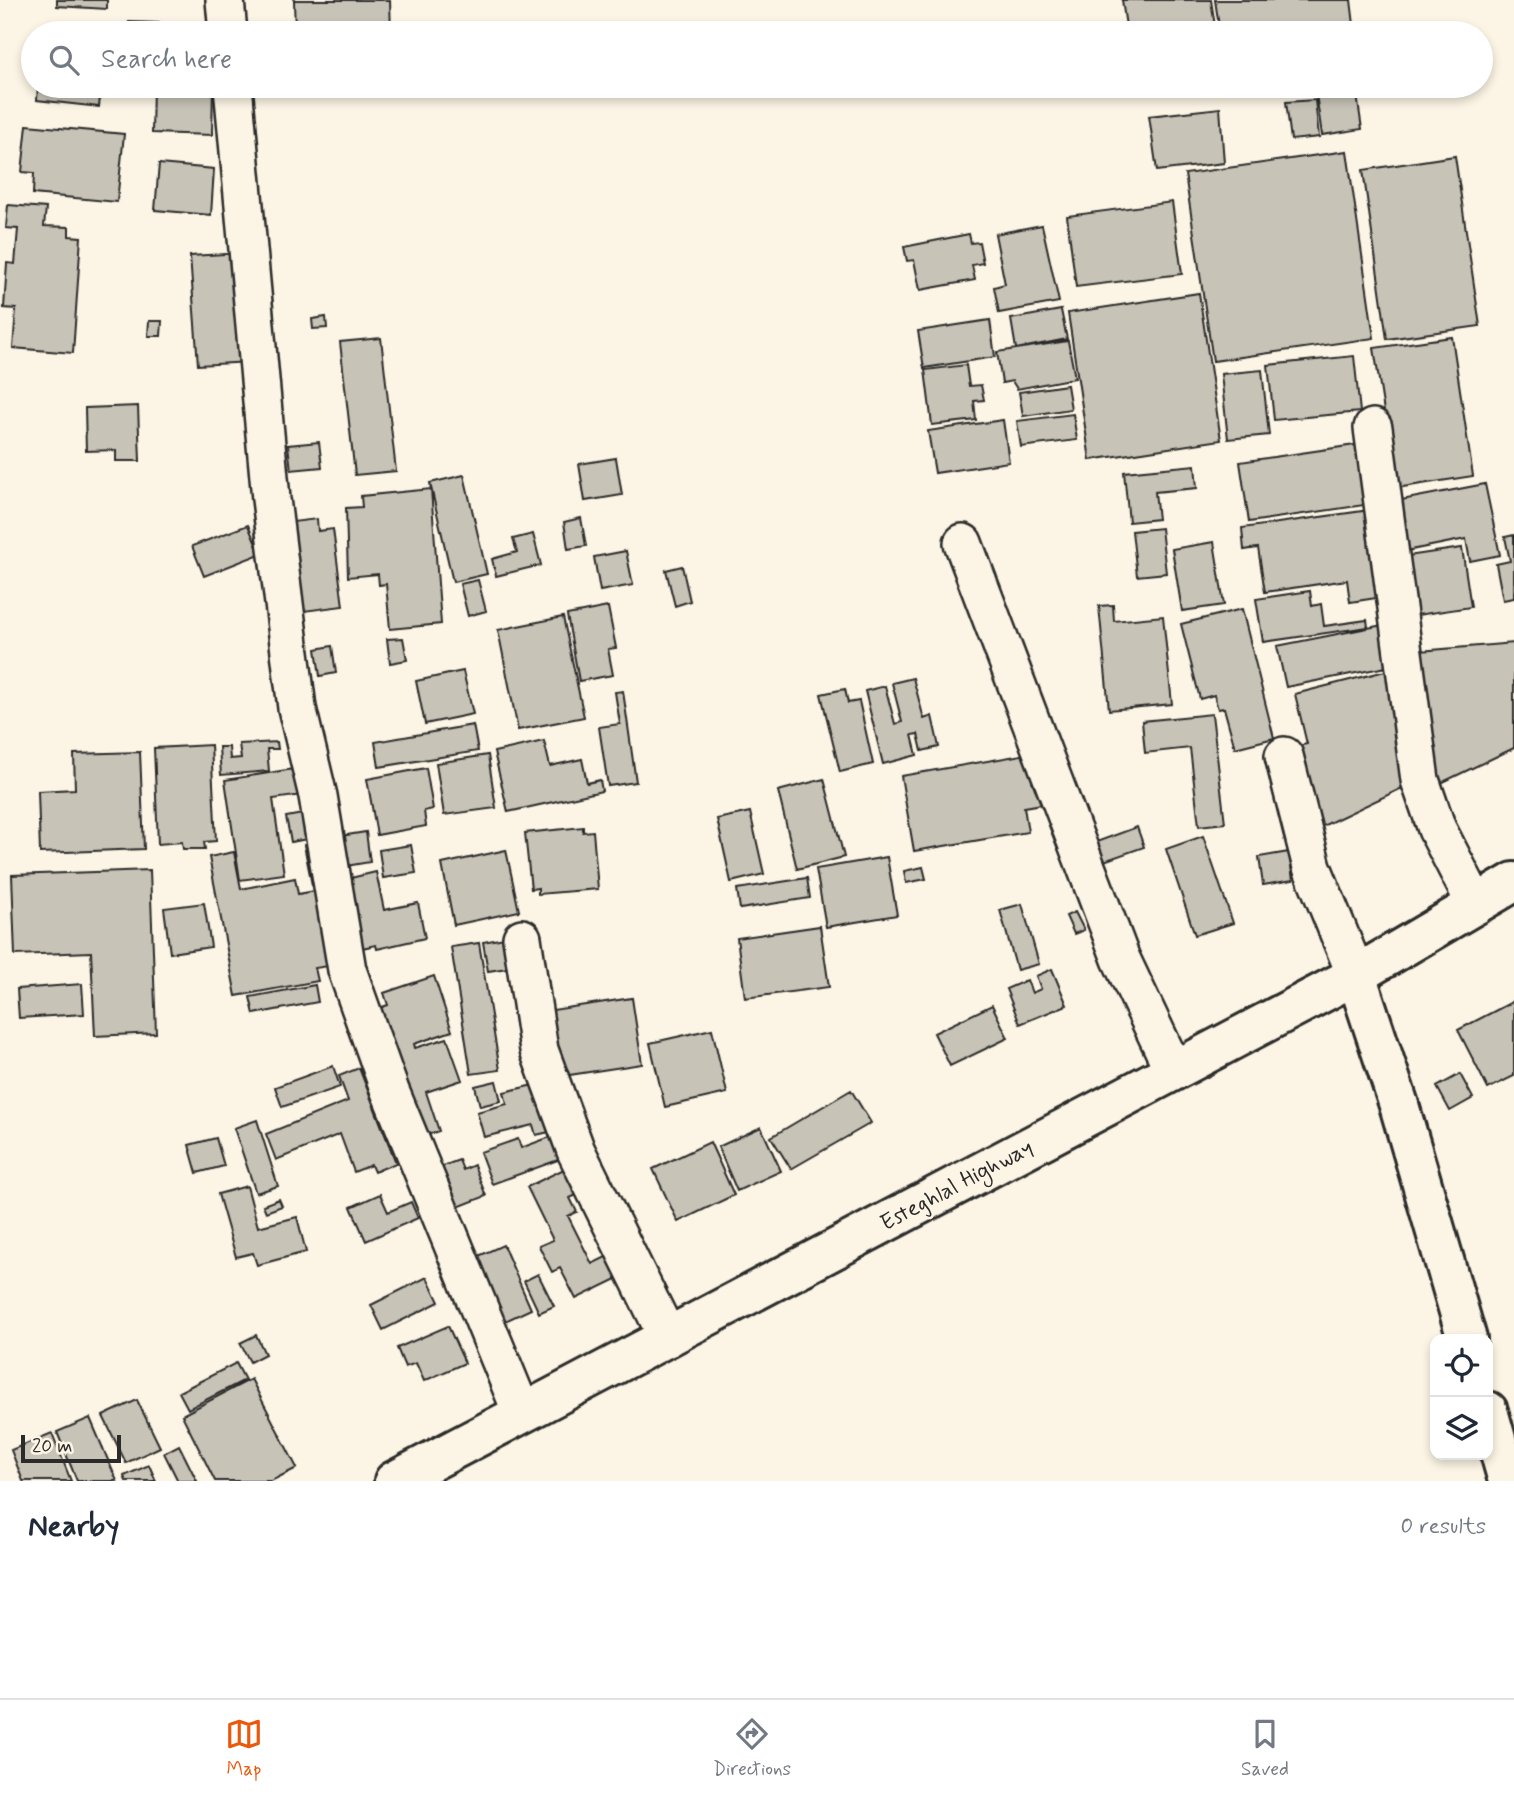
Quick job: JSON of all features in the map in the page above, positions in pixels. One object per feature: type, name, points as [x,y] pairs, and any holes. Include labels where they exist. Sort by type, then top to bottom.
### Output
[{"type":"main road","name":"Esteghlal Highway","points":[[394,1481],[1356,975],[1514,882]]},
{"type":"main road","points":[[1356,975],[1399,1105],[1466,1334]]},
{"type":"main road","points":[[1493,1428],[1508,1481]]},
{"type":"street","points":[[225,0],[227,21]]},
{"type":"street","points":[[234,98],[271,499],[297,708],[318,796],[347,970],[390,1091],[522,1413]]},
{"type":"street","points":[[1373,428],[1420,780],[1437,829],[1475,905]]},
{"type":"street","points":[[963,543],[1121,959],[1174,1071]]},
{"type":"street","points":[[1284,756],[1312,867],[1356,975]]},
{"type":"street","points":[[522,938],[539,1049],[571,1138],[668,1338]]},
{"type":"building","points":[[57,0],[107,0],[107,9],[57,6]]},
{"type":"building","points":[[294,0],[390,0],[391,21],[295,21]]},
{"type":"building","points":[[1122,0],[1211,0],[1214,21],[1125,21]]},
{"type":"building","points":[[1215,0],[1351,0],[1354,21],[1218,21]]},
{"type":"building","points":[[37,98],[100,98],[99,107]]},
{"type":"building","points":[[153,98],[213,98],[212,135],[152,133]]},
{"type":"building","points":[[1317,98],[1357,98],[1362,129],[1322,135]]},
{"type":"building","points":[[1315,100],[1319,137],[1291,140],[1286,102]]},
{"type":"building","points":[[1220,108],[1224,163],[1157,171],[1149,116]]},
{"type":"building","points":[[27,125],[124,134],[117,202],[33,194],[34,173],[22,172]]},
{"type":"building","points":[[1347,151],[1374,338],[1213,361],[1185,174]]},
{"type":"building","points":[[1455,156],[1480,326],[1387,339],[1363,170]]},
{"type":"building","points":[[159,164],[214,169],[211,215],[155,210]]},
{"type":"building","points":[[1172,202],[1182,274],[1076,287],[1067,216]]},
{"type":"building","points":[[8,205],[46,208],[44,226],[69,227],[69,236],[81,237],[73,353],[13,348],[16,309],[4,308],[7,263],[15,264],[18,229],[6,228]]},
{"type":"building","points":[[1042,225],[1059,302],[999,313],[994,287],[1005,284],[995,234]]},
{"type":"building","points":[[969,234],[971,243],[979,242],[983,263],[972,265],[975,280],[920,290],[914,260],[907,261],[904,247]]},
{"type":"building","points":[[243,253],[250,362],[198,365],[190,256]]},
{"type":"building","points":[[1199,293],[1221,440],[1090,460],[1068,313]]},
{"type":"building","points":[[1061,310],[1067,339],[1016,349],[1011,319]]},
{"type":"building","points":[[326,317],[327,328],[313,329],[312,319]]},
{"type":"building","points":[[990,320],[995,357],[924,368],[918,331]]},
{"type":"building","points":[[149,321],[162,321],[161,336],[148,336]]},
{"type":"building","points":[[1452,337],[1473,476],[1396,488],[1374,348]]},
{"type":"building","points":[[381,338],[396,471],[355,475],[340,342]]},
{"type":"building","points":[[1068,341],[1075,378],[1017,389],[1012,381],[1002,383],[997,352]]},
{"type":"building","points":[[1354,356],[1360,412],[1274,420],[1268,365]]},
{"type":"building","points":[[966,365],[969,386],[981,385],[984,400],[974,401],[976,420],[932,425],[925,370]]},
{"type":"building","points":[[1262,370],[1269,435],[1228,439],[1221,374]]},
{"type":"building","points":[[1067,385],[1071,409],[1023,416],[1019,392]]},
{"type":"building","points":[[138,406],[140,461],[116,461],[116,450],[86,451],[85,408]]},
{"type":"building","points":[[1073,414],[1077,440],[1021,447],[1017,421]]},
{"type":"building","points":[[1003,420],[1009,462],[935,473],[928,431]]},
{"type":"building","points":[[319,442],[322,467],[291,470],[288,445]]},
{"type":"building","points":[[1362,444],[1371,504],[1249,522],[1240,462]]},
{"type":"building","points":[[616,458],[622,495],[585,501],[579,464]]},
{"type":"building","points":[[1195,465],[1197,488],[1155,492],[1158,519],[1129,522],[1124,472]]},
{"type":"building","points":[[464,475],[487,574],[453,582],[430,483]]},
{"type":"building","points":[[1485,484],[1500,555],[1470,561],[1466,539],[1401,552],[1391,502]]},
{"type":"building","points":[[431,489],[441,624],[390,629],[386,584],[379,585],[378,574],[348,577],[346,508],[362,507],[361,496]]},
{"type":"building","points":[[1370,510],[1383,597],[1350,602],[1347,580],[1265,592],[1258,548],[1244,550],[1242,528]]},
{"type":"building","points":[[581,518],[586,546],[568,549],[564,522]]},
{"type":"building","points":[[317,519],[318,531],[333,529],[343,606],[304,611],[292,522]]},
{"type":"building","points":[[248,525],[260,554],[204,576],[192,546]]},
{"type":"building","points":[[1161,528],[1166,573],[1137,576],[1132,531]]},
{"type":"building","points":[[533,534],[541,565],[496,576],[492,559],[517,552],[513,539]]},
{"type":"building","points":[[1514,535],[1514,598],[1503,600],[1496,564],[1510,561],[1505,537]]},
{"type":"building","points":[[1214,542],[1224,605],[1182,611],[1172,549]]},
{"type":"building","points":[[1462,548],[1471,607],[1403,617],[1394,558]]},
{"type":"building","points":[[626,551],[633,585],[600,591],[594,557]]},
{"type":"building","points":[[682,566],[690,601],[675,606],[666,570]]},
{"type":"building","points":[[478,580],[486,611],[468,616],[460,584]]},
{"type":"building","points":[[1310,591],[1312,606],[1321,604],[1324,626],[1367,620],[1368,627],[1263,642],[1256,599]]},
{"type":"building","points":[[1113,605],[1114,621],[1163,616],[1172,704],[1109,710],[1099,606]]},
{"type":"building","points":[[608,607],[616,648],[608,649],[613,675],[579,681],[567,615]]},
{"type":"building","points":[[1242,609],[1274,738],[1235,748],[1224,708],[1218,709],[1214,695],[1200,699],[1181,624]]},
{"type":"building","points":[[563,617],[584,717],[518,730],[498,630]]},
{"type":"building","points":[[1393,623],[1401,664],[1286,687],[1277,646]]},
{"type":"building","points":[[403,638],[407,660],[390,663],[387,639]]},
{"type":"building","points":[[1514,643],[1514,748],[1441,783],[1408,652]]},
{"type":"building","points":[[332,646],[336,673],[320,676],[316,649]]},
{"type":"building","points":[[1401,667],[1413,783],[1310,832],[1293,747],[1307,744],[1295,694]]},
{"type":"building","points":[[463,671],[473,714],[425,724],[416,681]]},
{"type":"building","points":[[913,678],[924,719],[932,716],[939,747],[922,751],[918,734],[912,735],[917,755],[883,764],[865,691],[885,686],[895,724],[902,722],[892,683]]},
{"type":"building","points":[[845,689],[848,703],[859,701],[873,764],[840,772],[821,694]]},
{"type":"building","points":[[623,691],[636,782],[608,786],[599,727],[620,724],[615,692]]},
{"type":"building","points":[[1212,714],[1225,823],[1199,826],[1190,748],[1145,753],[1142,721]]},
{"type":"building","points":[[473,725],[478,751],[379,767],[375,742]]},
{"type":"building","points":[[544,741],[550,766],[582,759],[587,783],[600,780],[602,791],[508,812],[494,752]]},
{"type":"building","points":[[277,742],[278,749],[267,749],[269,771],[221,775],[219,747],[229,747],[230,759],[241,758],[239,744]]},
{"type":"building","points":[[211,745],[216,841],[204,842],[205,849],[183,849],[182,842],[158,844],[154,748]]},
{"type":"building","points":[[140,752],[144,849],[40,853],[38,791],[75,789],[74,754]]},
{"type":"building","points":[[1033,753],[1042,804],[1024,807],[1028,832],[914,851],[901,776]]},
{"type":"building","points":[[488,755],[496,808],[444,815],[436,763]]},
{"type":"building","points":[[306,767],[310,794],[273,799],[284,874],[240,880],[225,780]]},
{"type":"building","points":[[426,768],[433,809],[424,811],[426,826],[377,835],[367,779]]},
{"type":"building","points":[[824,779],[844,857],[797,869],[778,791]]},
{"type":"building","points":[[314,812],[318,837],[291,842],[286,817]]},
{"type":"building","points":[[750,812],[764,874],[731,882],[717,819]]},
{"type":"building","points":[[583,827],[583,832],[593,831],[598,889],[538,894],[538,888],[531,889],[525,833]]},
{"type":"building","points":[[1137,827],[1144,847],[1087,867],[1080,848]]},
{"type":"building","points":[[366,832],[370,862],[334,868],[328,838]]},
{"type":"building","points":[[1203,836],[1233,923],[1195,935],[1166,849]]},
{"type":"building","points":[[320,842],[328,882],[312,885],[304,845]]},
{"type":"building","points":[[411,845],[416,873],[383,878],[379,850]]},
{"type":"building","points":[[506,850],[519,911],[454,925],[442,864]]},
{"type":"building","points":[[234,852],[241,889],[295,878],[298,894],[321,890],[335,965],[315,968],[318,981],[236,996],[209,857]]},
{"type":"building","points":[[1289,852],[1293,880],[1263,885],[1259,857]]},
{"type":"building","points":[[887,857],[897,915],[826,927],[816,869]]},
{"type":"building","points":[[923,867],[926,879],[906,883],[904,871]]},
{"type":"building","points":[[150,870],[156,1033],[95,1036],[91,952],[15,955],[12,875]]},
{"type":"building","points":[[376,872],[384,910],[418,903],[425,938],[377,949],[376,945],[353,950],[338,881]]},
{"type":"building","points":[[807,878],[810,898],[740,909],[737,889]]},
{"type":"building","points":[[204,903],[211,947],[170,953],[164,908]]},
{"type":"building","points":[[1022,904],[1039,964],[1017,970],[1000,910]]},
{"type":"building","points":[[1075,912],[1084,930],[1074,934],[1066,916]]},
{"type":"building","points":[[820,926],[829,987],[745,998],[737,938]]},
{"type":"building","points":[[515,936],[520,966],[488,971],[483,942]]},
{"type":"building","points":[[479,943],[500,1070],[471,1074],[451,947]]},
{"type":"building","points":[[1052,969],[1067,1005],[1020,1024],[1006,989],[1027,980],[1032,993],[1041,989],[1036,976]]},
{"type":"building","points":[[434,976],[452,1031],[414,1044],[415,1048],[447,1038],[462,1080],[426,1092],[439,1131],[413,1140],[370,1011],[388,1005],[384,993]]},
{"type":"building","points":[[82,984],[84,1014],[19,1018],[17,989]]},
{"type":"building","points":[[315,985],[318,1002],[254,1014],[250,997]]},
{"type":"building","points":[[632,998],[642,1064],[556,1077],[546,1011]]},
{"type":"building","points":[[1514,1001],[1514,1076],[1488,1089],[1458,1030]]},
{"type":"building","points":[[992,1005],[1008,1038],[950,1066],[934,1033]]},
{"type":"building","points":[[712,1029],[727,1093],[665,1107],[650,1043]]},
{"type":"building","points":[[333,1066],[340,1087],[282,1107],[275,1087]]},
{"type":"building","points":[[359,1068],[396,1163],[374,1172],[371,1165],[354,1172],[340,1134],[276,1160],[266,1134],[348,1101],[339,1076]]},
{"type":"building","points":[[1460,1074],[1473,1098],[1450,1111],[1437,1087]]},
{"type":"building","points":[[496,1081],[501,1101],[480,1106],[475,1086]]},
{"type":"building","points":[[546,1082],[558,1130],[536,1135],[533,1125],[484,1137],[477,1112],[507,1104],[504,1092]]},
{"type":"building","points":[[851,1090],[871,1123],[791,1169],[771,1137]]},
{"type":"building","points":[[257,1120],[278,1186],[256,1193],[234,1128]]},
{"type":"building","points":[[761,1127],[781,1171],[737,1191],[718,1147]]},
{"type":"building","points":[[561,1133],[569,1156],[492,1184],[480,1152],[518,1139],[521,1148]]},
{"type":"building","points":[[216,1138],[224,1166],[197,1173],[189,1145]]},
{"type":"building","points":[[710,1142],[734,1195],[678,1222],[653,1169]]},
{"type":"building","points":[[459,1160],[463,1170],[474,1165],[486,1196],[440,1214],[424,1173]]},
{"type":"building","points":[[572,1165],[585,1191],[570,1198],[577,1212],[568,1216],[592,1264],[612,1254],[623,1276],[576,1299],[560,1268],[552,1272],[539,1246],[553,1240],[527,1187]]},
{"type":"building","points":[[247,1186],[258,1227],[297,1217],[306,1252],[257,1265],[253,1253],[236,1257],[218,1194]]},
{"type":"building","points":[[380,1194],[388,1212],[411,1202],[418,1218],[366,1241],[351,1207]]},
{"type":"building","points":[[279,1199],[282,1206],[266,1212],[263,1205]]},
{"type":"building","points":[[503,1245],[531,1309],[492,1327],[463,1263]]},
{"type":"building","points":[[538,1274],[554,1306],[539,1313],[524,1281]]},
{"type":"building","points":[[427,1277],[439,1302],[383,1330],[371,1305]]},
{"type":"building","points":[[448,1326],[465,1363],[424,1381],[416,1363],[405,1367],[397,1348]]},
{"type":"building","points":[[256,1335],[265,1354],[250,1362],[240,1343]]},
{"type":"building","points":[[236,1363],[245,1380],[188,1409],[179,1392]]},
{"type":"building","points":[[251,1379],[297,1468],[271,1481],[215,1481],[182,1415]]},
{"type":"building","points":[[137,1400],[160,1447],[126,1463],[103,1416]]},
{"type":"building","points":[[90,1418],[117,1481],[77,1481],[57,1432]]},
{"type":"building","points":[[52,1433],[71,1481],[23,1481],[11,1450]]},
{"type":"building","points":[[179,1445],[197,1481],[178,1481],[164,1453]]},
{"type":"building","points":[[149,1465],[156,1481],[126,1481],[124,1476]]}]
